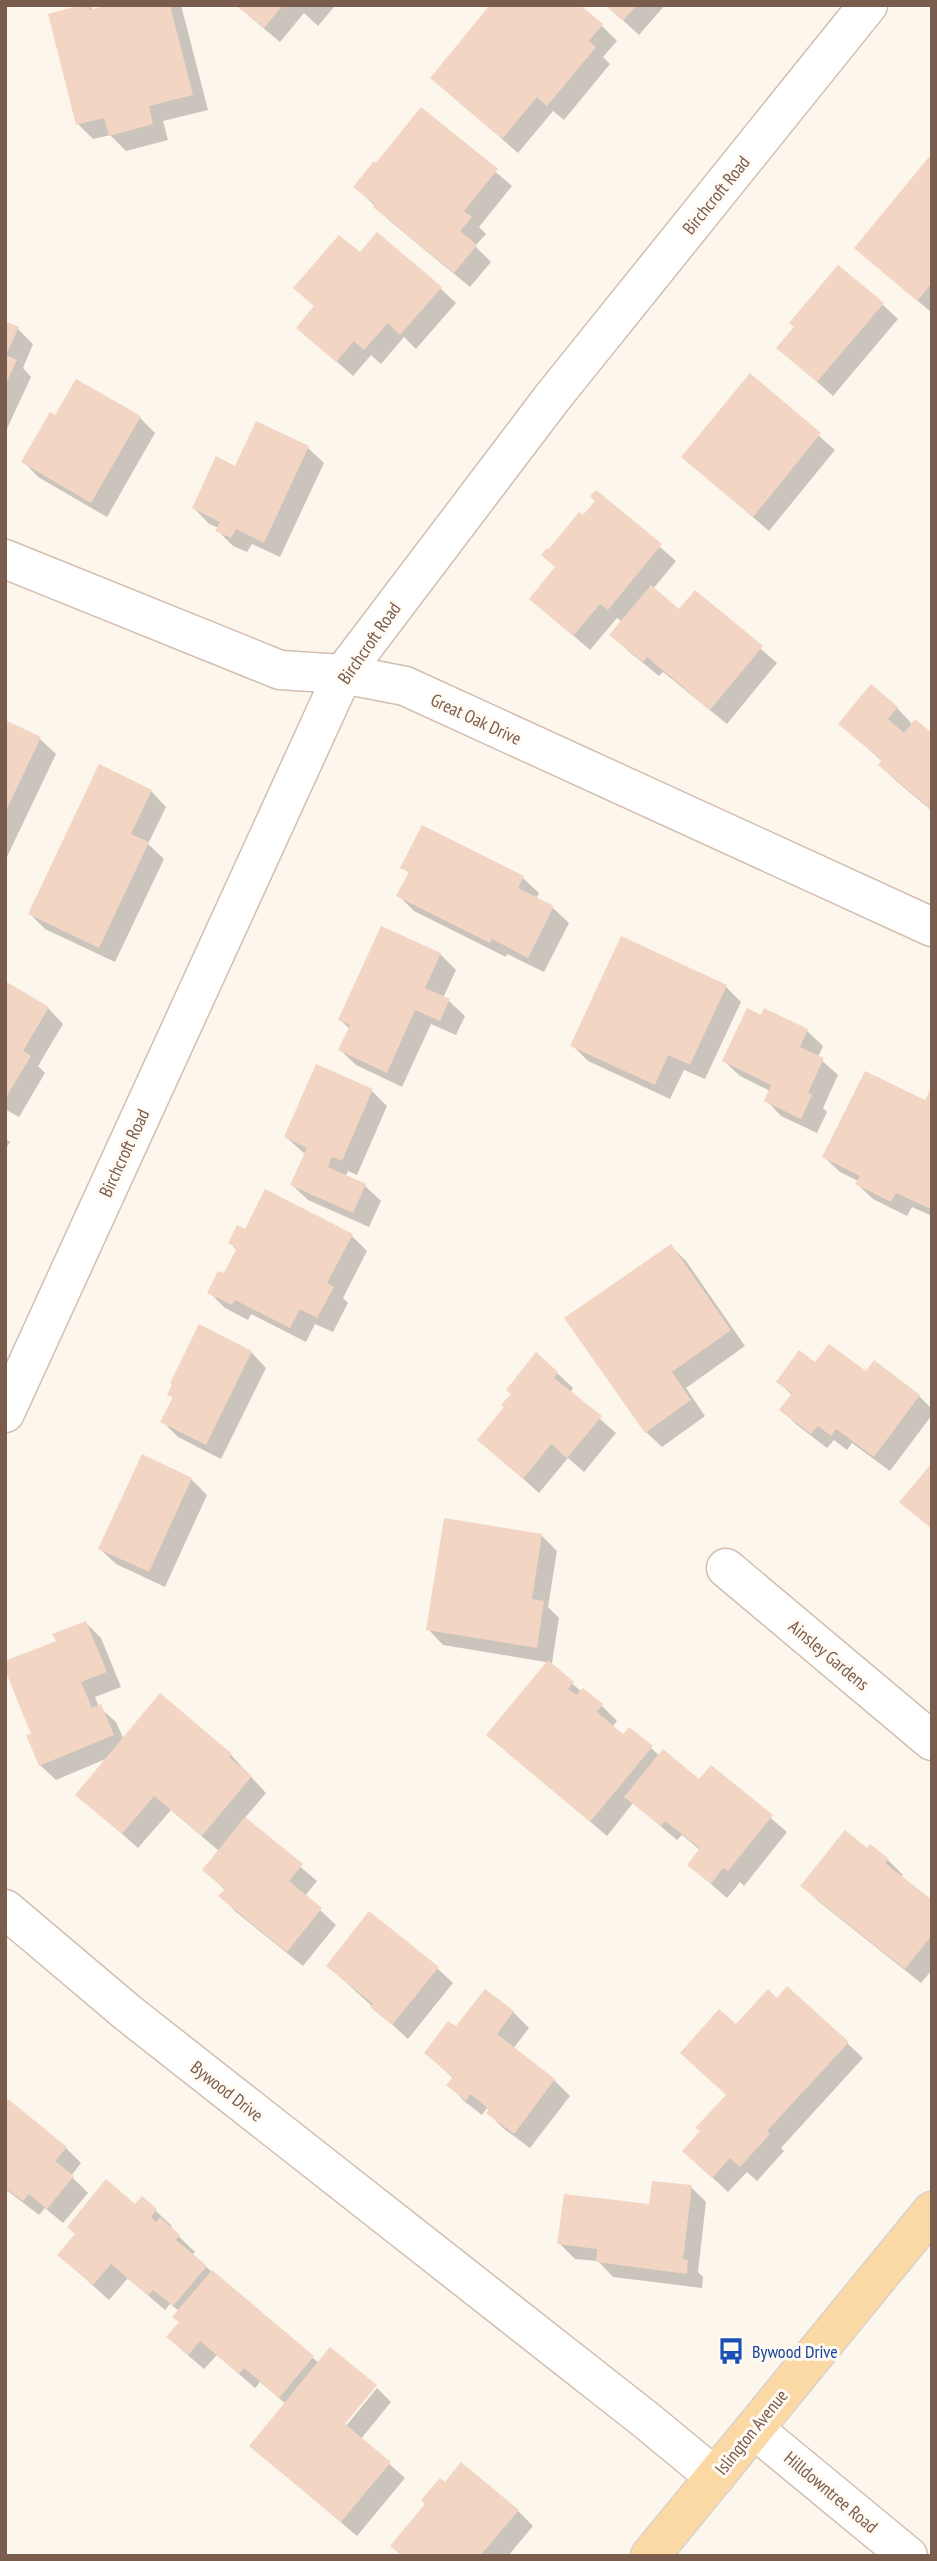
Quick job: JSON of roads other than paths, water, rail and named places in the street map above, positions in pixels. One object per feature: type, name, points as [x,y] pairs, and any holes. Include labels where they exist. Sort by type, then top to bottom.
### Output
[{"type":"main road","name":"Islington Avenue","points":[[650,2556],[932,2211]]},
{"type":"street","name":"Birchcroft Road","points":[[5,1413],[343,674],[552,398],[868,5]]},
{"type":"street","name":"Great Oak Drive","points":[[5,559],[280,670],[343,674],[405,686],[932,927]]},
{"type":"street","name":"Ainsley Gardens","points":[[726,1568],[932,1741]]},
{"type":"street","name":"Bywood Drive","points":[[5,1909],[139,2021],[715,2477]]},
{"type":"street","name":"Hilldowntree Road","points":[[754,2429],[908,2556]]},
{"type":"place","name":"Bywood Drive","points":[[731,2351]]}]
